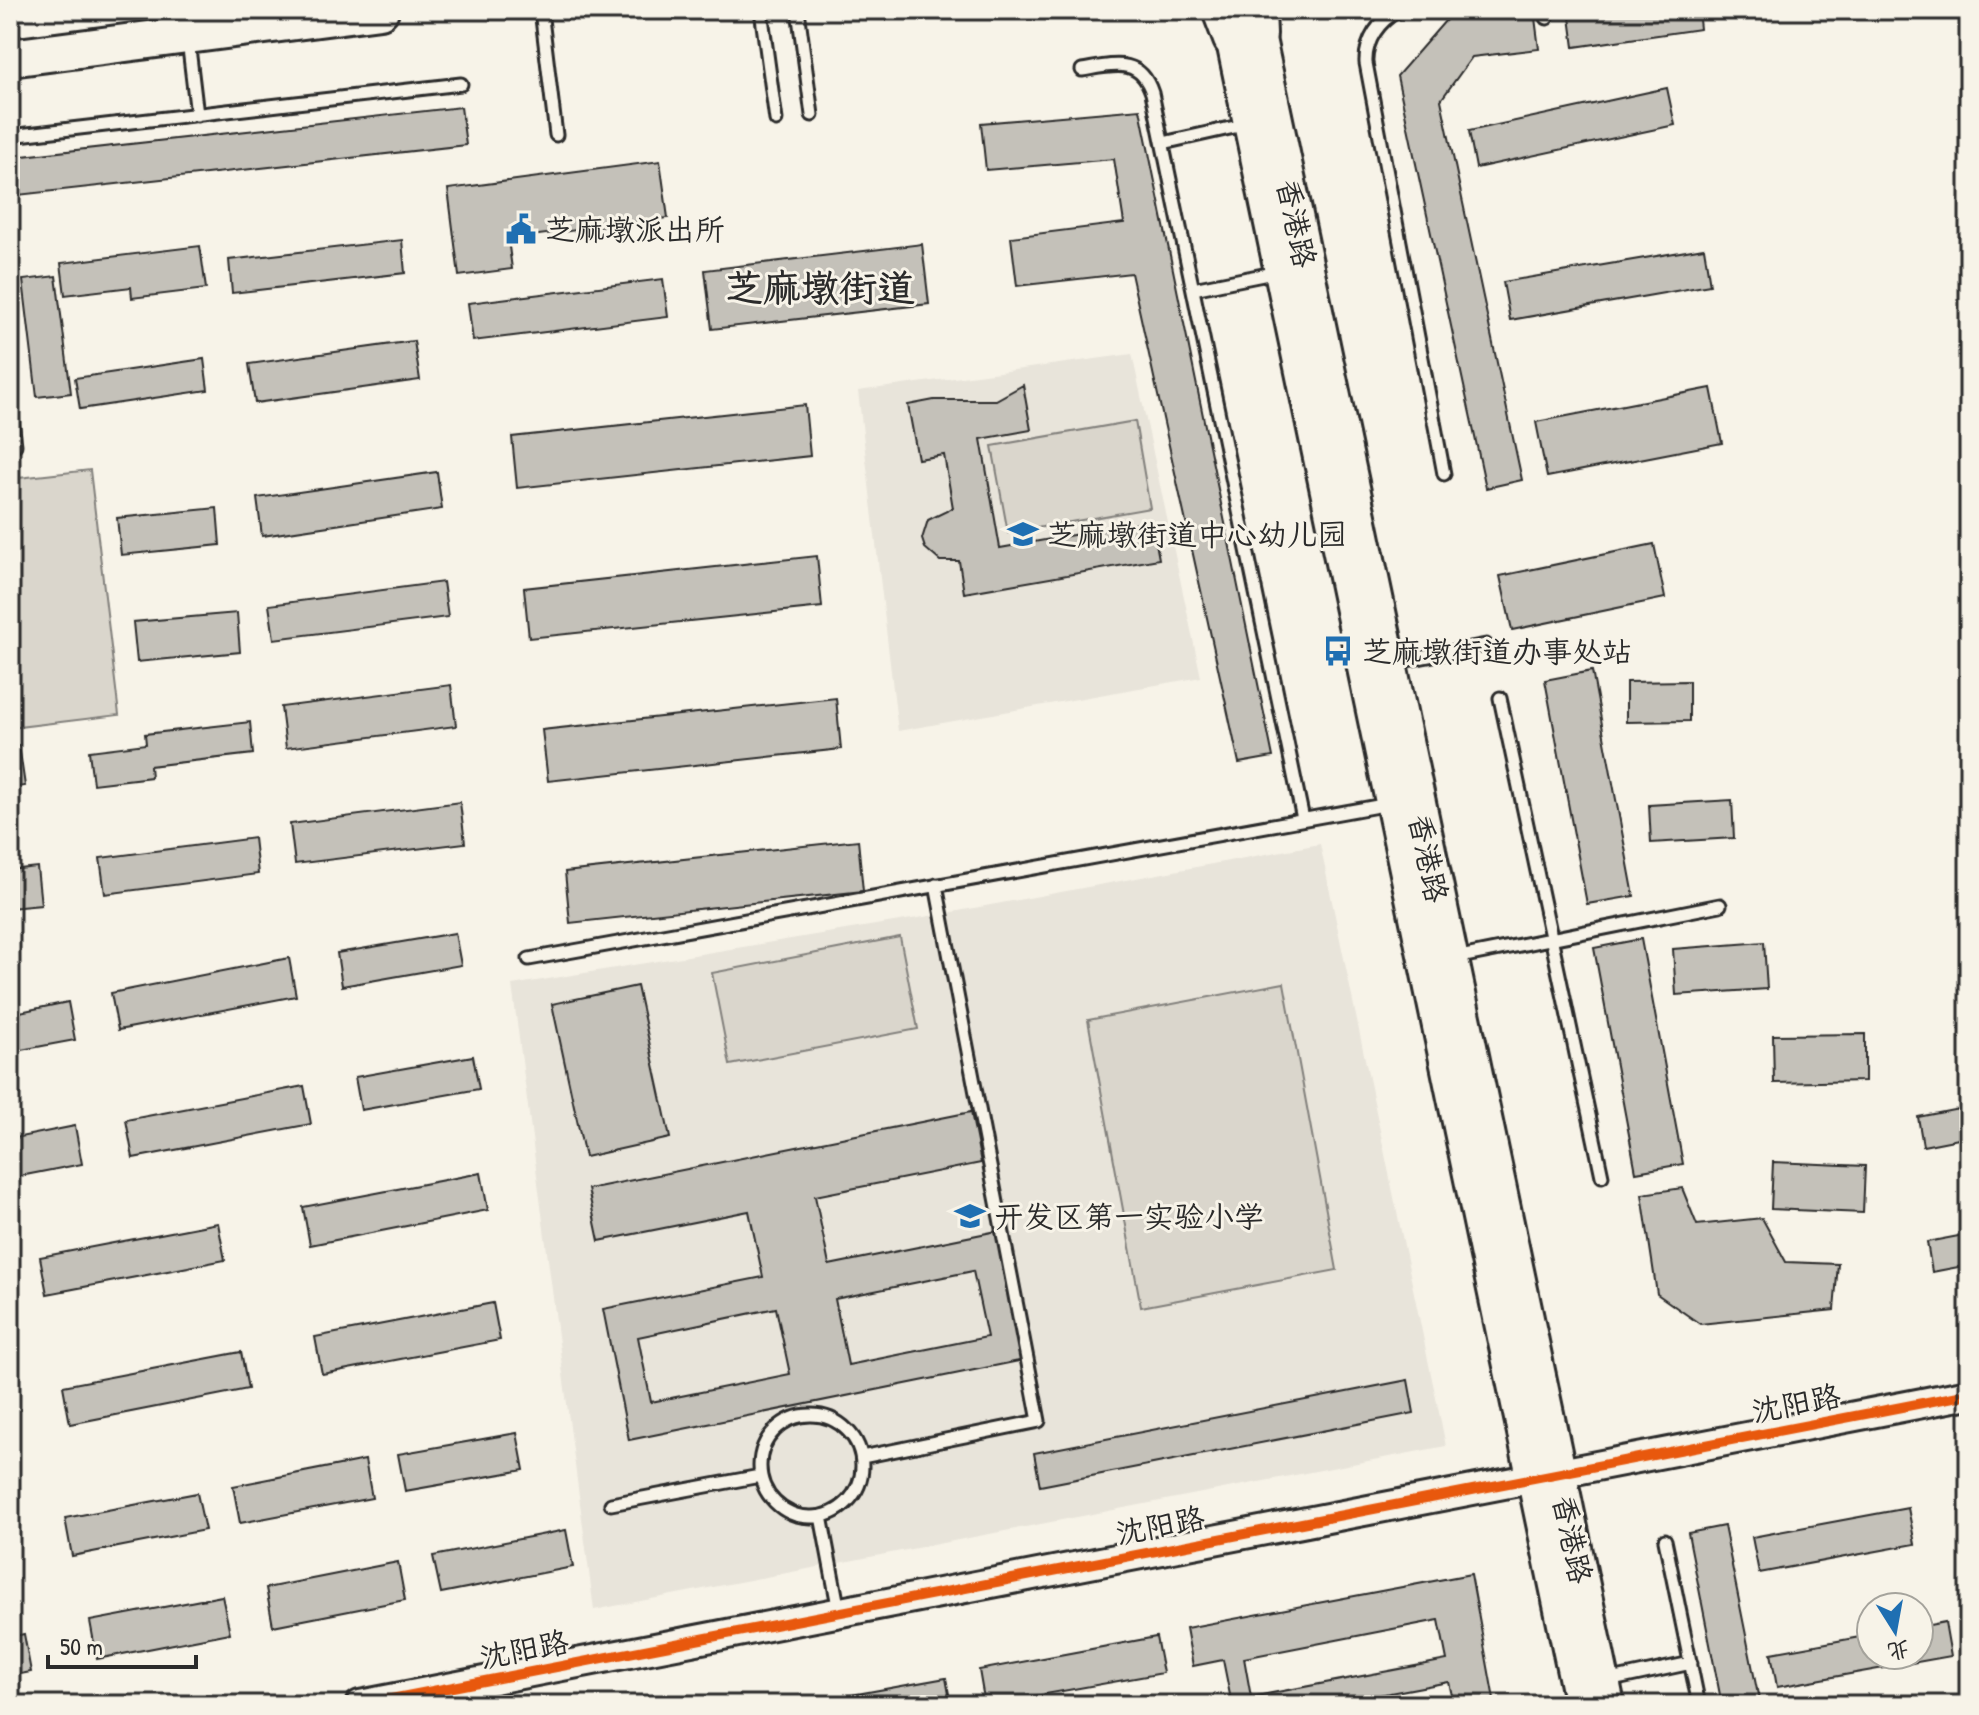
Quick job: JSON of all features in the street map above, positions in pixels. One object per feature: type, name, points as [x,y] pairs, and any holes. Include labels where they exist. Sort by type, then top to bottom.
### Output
[{"type":"main road","points":[[10,58],[380,10]]},
{"type":"main road","name":"香港路","points":[[1241,19],[1252,123],[1393,803],[1546,1475],[1605,1693]]},
{"type":"main road","name":"香港路","points":[[1241,19],[1388,663],[1450,959],[1546,1475],[1581,1705]]},
{"type":"street","name":"沈阳路","points":[[360,1705],[1969,1394]]},
{"type":"lane","points":[[541,10],[556,135]]},
{"type":"lane","points":[[761,10],[776,120]]},
{"type":"lane","points":[[798,10],[812,115]]},
{"type":"lane","points":[[1399,10],[1377,28],[1367,48],[1366,63],[1444,474]]},
{"type":"lane","points":[[187,35],[197,115]]},
{"type":"lane","points":[[1082,70],[1124,63],[1134,66],[1148,82],[1303,819]]},
{"type":"lane","points":[[10,136],[461,84]]},
{"type":"lane","points":[[1163,143],[1252,123]]},
{"type":"lane","points":[[1193,289],[1283,271]]},
{"type":"lane","points":[[10,405],[15,445]]},
{"type":"lane","points":[[1388,663],[1486,645]]},
{"type":"lane","points":[[1500,698],[1602,1176]]},
{"type":"lane","points":[[529,959],[1393,803]]},
{"type":"lane","points":[[862,1457],[1039,1421],[936,885]]},
{"type":"lane","points":[[1450,959],[1720,905]]},
{"type":"lane","points":[[824,1416],[837,1421],[849,1431],[862,1457],[858,1488],[848,1501],[821,1516],[794,1514],[782,1508],[765,1489],[760,1476],[763,1447],[781,1424],[794,1417],[824,1416]]},
{"type":"lane","points":[[611,1504],[760,1476]]},
{"type":"lane","points":[[821,1516],[840,1612]]},
{"type":"lane","points":[[1665,1540],[1699,1705]]},
{"type":"lane","points":[[1605,1693],[1691,1663]]},
{"type":"shaded area","name":"芝麻墩街道中心幼儿园","points":[[1132,354],[1201,677],[898,731],[858,391]]},
{"type":"shaded area","points":[[1135,421],[1150,508],[1008,533],[992,446]]},
{"type":"shaded area","points":[[90,470],[119,715],[10,728],[10,479]]},
{"type":"shaded area","name":"开发区第一实验小学","points":[[1320,844],[1446,1446],[594,1610],[512,985],[942,914]]},
{"type":"shaded area","points":[[900,937],[918,1029],[730,1065],[712,973]]},
{"type":"shaded area","points":[[1284,983],[1337,1270],[1141,1307],[1088,1020]]},
{"type":"building","points":[[1534,10],[1539,49],[1472,57],[1441,100],[1522,480],[1486,488],[1397,76],[1452,13]]},
{"type":"building","points":[[1569,10],[1698,10],[1700,29],[1574,47]]},
{"type":"building","points":[[1667,88],[1675,125],[1476,168],[1469,131]]},
{"type":"building","points":[[461,107],[466,145],[18,195],[14,157]]},
{"type":"building","points":[[1140,109],[1273,757],[1239,763],[1131,273],[1017,286],[1011,237],[1124,223],[1114,159],[986,170],[981,123]]},
{"type":"building","name":"芝麻墩派出所","points":[[660,161],[668,218],[508,239],[512,269],[459,276],[448,189]]},
{"type":"building","points":[[402,240],[405,273],[232,293],[229,260]]},
{"type":"building","points":[[922,244],[929,304],[712,329],[705,270]]},
{"type":"building","points":[[200,246],[206,289],[132,298],[131,287],[65,295],[61,263]]},
{"type":"building","points":[[1704,248],[1710,285],[1510,320],[1503,282]]},
{"type":"building","points":[[56,276],[71,393],[37,397],[23,280]]},
{"type":"building","points":[[663,279],[668,317],[473,341],[468,303]]},
{"type":"building","points":[[414,341],[420,380],[255,403],[249,364]]},
{"type":"building","points":[[204,359],[208,390],[80,409],[75,378]]},
{"type":"building","points":[[1023,385],[1031,430],[981,439],[1000,548],[1152,521],[1159,559],[964,593],[959,561],[940,561],[925,548],[922,539],[928,520],[953,508],[944,455],[918,459],[908,405],[934,400],[996,400]]},
{"type":"building","points":[[1711,388],[1722,443],[1547,477],[1536,422]]},
{"type":"building","points":[[805,405],[810,456],[517,488],[512,437]]},
{"type":"building","points":[[437,472],[442,509],[262,536],[257,498]]},
{"type":"building","points":[[217,508],[220,545],[121,555],[117,518]]},
{"type":"building","points":[[1654,544],[1665,598],[1512,630],[1500,576]]},
{"type":"building","points":[[817,556],[822,607],[529,638],[524,588]]},
{"type":"building","points":[[443,582],[448,617],[274,639],[269,605]]},
{"type":"building","points":[[237,613],[240,652],[137,662],[133,622]]},
{"type":"building","points":[[1592,671],[1634,896],[1587,904],[1545,680]]},
{"type":"building","points":[[1689,681],[1689,721],[1626,722],[1626,682]]},
{"type":"building","points":[[451,685],[456,726],[286,748],[281,707]]},
{"type":"building","points":[[836,698],[841,749],[548,781],[542,730]]},
{"type":"building","points":[[250,722],[253,754],[150,766],[151,777],[93,784],[89,751],[146,744],[145,734]]},
{"type":"building","points":[[19,745],[25,786],[10,788],[10,746]]},
{"type":"building","points":[[1732,800],[1734,838],[1651,843],[1649,805]]},
{"type":"building","points":[[460,802],[465,843],[295,864],[290,824]]},
{"type":"building","points":[[254,838],[258,874],[105,894],[100,858]]},
{"type":"building","points":[[858,840],[863,891],[570,923],[565,872]]},
{"type":"building","points":[[37,867],[41,905],[10,908],[10,870]]},
{"type":"building","points":[[455,933],[461,965],[342,986],[337,953]]},
{"type":"building","points":[[1641,939],[1683,1164],[1636,1172],[1594,948]]},
{"type":"building","points":[[1764,942],[1767,989],[1676,995],[1673,949]]},
{"type":"building","points":[[289,958],[296,996],[118,1030],[111,993]]},
{"type":"building","points":[[637,986],[670,1138],[585,1157],[552,1004]]},
{"type":"building","points":[[68,1002],[75,1040],[10,1052],[10,1014]]},
{"type":"building","points":[[1865,1034],[1865,1081],[1774,1083],[1773,1035]]},
{"type":"building","points":[[473,1056],[479,1089],[361,1110],[355,1077]]},
{"type":"building","points":[[304,1086],[311,1124],[133,1158],[126,1120]]},
{"type":"building","points":[[1969,1107],[1969,1137],[1923,1146],[1918,1117]]},
{"type":"building","points":[[971,1112],[981,1163],[815,1196],[829,1265],[997,1231],[1024,1360],[629,1440],[603,1309],[763,1277],[749,1211],[599,1241],[588,1189]],"holes":[[[973,1271],[987,1337],[848,1365],[835,1299]],[[776,1308],[790,1374],[651,1402],[638,1337]]]},
{"type":"building","points":[[75,1126],[82,1164],[10,1178],[10,1139]]},
{"type":"building","points":[[1773,1162],[1865,1166],[1863,1213],[1771,1209]]},
{"type":"building","points":[[481,1173],[488,1210],[310,1245],[303,1207]]},
{"type":"building","points":[[1682,1188],[1697,1225],[1762,1218],[1786,1262],[1838,1264],[1834,1310],[1700,1324],[1657,1294],[1642,1194]]},
{"type":"building","points":[[218,1223],[225,1260],[47,1294],[40,1257]]},
{"type":"building","points":[[1969,1234],[1969,1265],[1932,1272],[1927,1242]]},
{"type":"building","points":[[493,1303],[500,1340],[322,1374],[315,1337]]},
{"type":"building","points":[[241,1352],[248,1389],[70,1424],[63,1386]]},
{"type":"building","points":[[1408,1380],[1414,1413],[1040,1486],[1034,1453]]},
{"type":"building","points":[[517,1433],[524,1470],[405,1491],[398,1454]]},
{"type":"building","points":[[365,1460],[372,1498],[240,1523],[233,1486]]},
{"type":"building","points":[[197,1493],[205,1530],[72,1556],[65,1518]]},
{"type":"building","points":[[1908,1508],[1915,1544],[1759,1573],[1752,1537]]},
{"type":"building","points":[[1724,1526],[1760,1705],[1722,1705],[1688,1533]]},
{"type":"building","points":[[566,1530],[573,1567],[441,1593],[433,1556]]},
{"type":"building","points":[[398,1562],[405,1600],[273,1626],[266,1588]]},
{"type":"building","points":[[1471,1574],[1495,1705],[1454,1705],[1449,1682],[1326,1705],[1232,1705],[1223,1660],[1193,1666],[1186,1628]],"holes":[[[1439,1620],[1447,1660],[1251,1697],[1244,1658]]]},
{"type":"building","points":[[222,1596],[230,1633],[97,1659],[90,1621]]},
{"type":"building","points":[[1945,1622],[1951,1656],[1935,1659],[1935,1624]]},
{"type":"building","points":[[24,1634],[31,1672],[10,1676],[10,1637]]},
{"type":"building","points":[[1156,1637],[1163,1673],[985,1705],[979,1670]]},
{"type":"building","points":[[1855,1638],[1855,1671],[1867,1671],[1777,1687],[1771,1653]]},
{"type":"building","points":[[946,1678],[951,1705],[796,1705]]},
{"type":"cycle path","points":[[360,1705],[1969,1394]]},
{"type":"place","name":"芝麻墩派出所","points":[[521,229]]},
{"type":"place","name":"芝麻墩街道中心幼儿园","points":[[1023,534]]},
{"type":"place","name":"芝麻墩街道办事处站","points":[[1338,651]]},
{"type":"place","name":"开发区第一实验小学","points":[[970,1216]]},
{"type":"district","name":"芝麻墩街道","points":[[820,287]]}]
